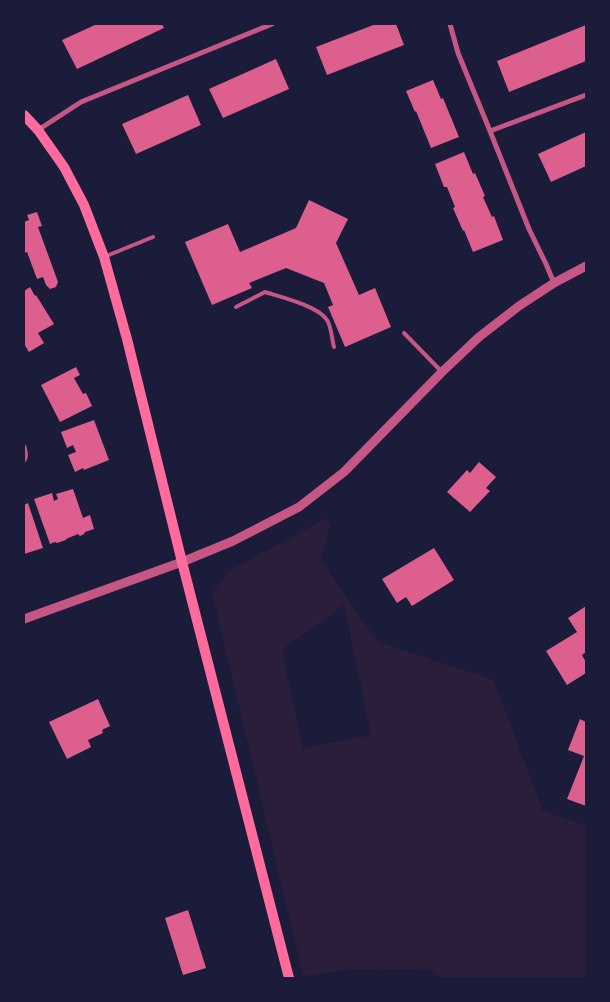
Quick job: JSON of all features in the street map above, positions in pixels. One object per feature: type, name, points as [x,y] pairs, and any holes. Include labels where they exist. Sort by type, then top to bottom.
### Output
[{"type":"main road","points":[[24,115],[38,130],[64,167],[84,205],[104,257],[127,339],[288,978]]},
{"type":"street","points":[[38,130],[81,102],[272,24]]},
{"type":"street","points":[[450,24],[458,53],[529,229],[554,283]]},
{"type":"street","points":[[490,131],[586,95]]},
{"type":"street","points":[[24,619],[182,562],[232,541],[299,507],[344,472],[479,337],[519,306],[554,283],[586,266]]},
{"type":"street","points":[[24,447],[26,452],[24,460]]},
{"type":"lane","points":[[104,257],[153,237]]},
{"type":"lane","points":[[236,307],[265,292],[318,311],[328,321],[334,347]]},
{"type":"lane","points":[[404,334],[442,372]]},
{"type":"shaded area","points":[[326,518],[330,525],[321,561],[378,642],[494,680],[543,811],[586,826],[586,978],[442,978],[430,970],[355,969],[303,976],[212,593],[228,572]],"holes":[[[344,605],[371,735],[303,748],[282,650]]]},
{"type":"building","points":[[97,24],[162,24],[164,28],[77,69],[62,40]]},
{"type":"building","points":[[376,24],[396,24],[404,45],[327,75],[316,47]]},
{"type":"building","points":[[586,25],[586,61],[509,92],[497,61]]},
{"type":"building","points":[[276,59],[289,89],[223,118],[209,89]]},
{"type":"building","points":[[433,80],[441,99],[443,98],[459,137],[431,148],[406,91]]},
{"type":"building","points":[[188,95],[201,125],[136,154],[122,124]]},
{"type":"building","points":[[586,132],[586,166],[551,182],[538,154]]},
{"type":"building","points":[[464,152],[473,174],[475,173],[485,196],[483,197],[492,217],[494,216],[503,240],[473,252],[453,208],[455,207],[447,187],[444,187],[435,164]]},
{"type":"building","points":[[309,200],[348,219],[336,243],[359,295],[375,288],[391,327],[345,347],[328,307],[333,305],[324,283],[286,268],[249,283],[252,288],[212,305],[185,242],[228,224],[240,252],[296,228]]},
{"type":"building","points":[[37,212],[42,226],[38,227],[58,282],[56,287],[50,289],[43,277],[37,279],[27,252],[24,253],[24,222],[29,220],[27,215]]},
{"type":"building","points":[[30,287],[54,324],[38,333],[44,343],[29,352],[24,344],[24,291]]},
{"type":"building","points":[[76,367],[80,375],[74,378],[83,394],[86,393],[92,406],[60,422],[41,385]]},
{"type":"building","points":[[94,420],[109,460],[75,472],[68,455],[76,452],[73,445],[67,448],[61,432]]},
{"type":"building","points":[[479,462],[496,477],[486,488],[490,491],[470,512],[447,492],[467,470],[470,473]]},
{"type":"building","points":[[73,489],[83,518],[90,515],[94,529],[80,536],[78,534],[66,540],[50,544],[34,499],[52,493],[54,501],[58,499],[56,494]]},
{"type":"building","points":[[28,503],[43,548],[24,554],[24,505]]},
{"type":"building","points":[[434,548],[454,580],[412,606],[406,597],[397,603],[382,579]]},
{"type":"building","points":[[586,606],[586,652],[582,655],[586,662],[586,673],[567,685],[546,651],[577,632],[568,618]]},
{"type":"building","points":[[98,699],[110,726],[102,730],[103,733],[88,740],[91,747],[67,759],[49,722]]},
{"type":"building","points":[[580,719],[586,722],[586,806],[567,799],[584,756],[568,750]]},
{"type":"building","points":[[188,910],[206,968],[183,975],[165,918]]}]
